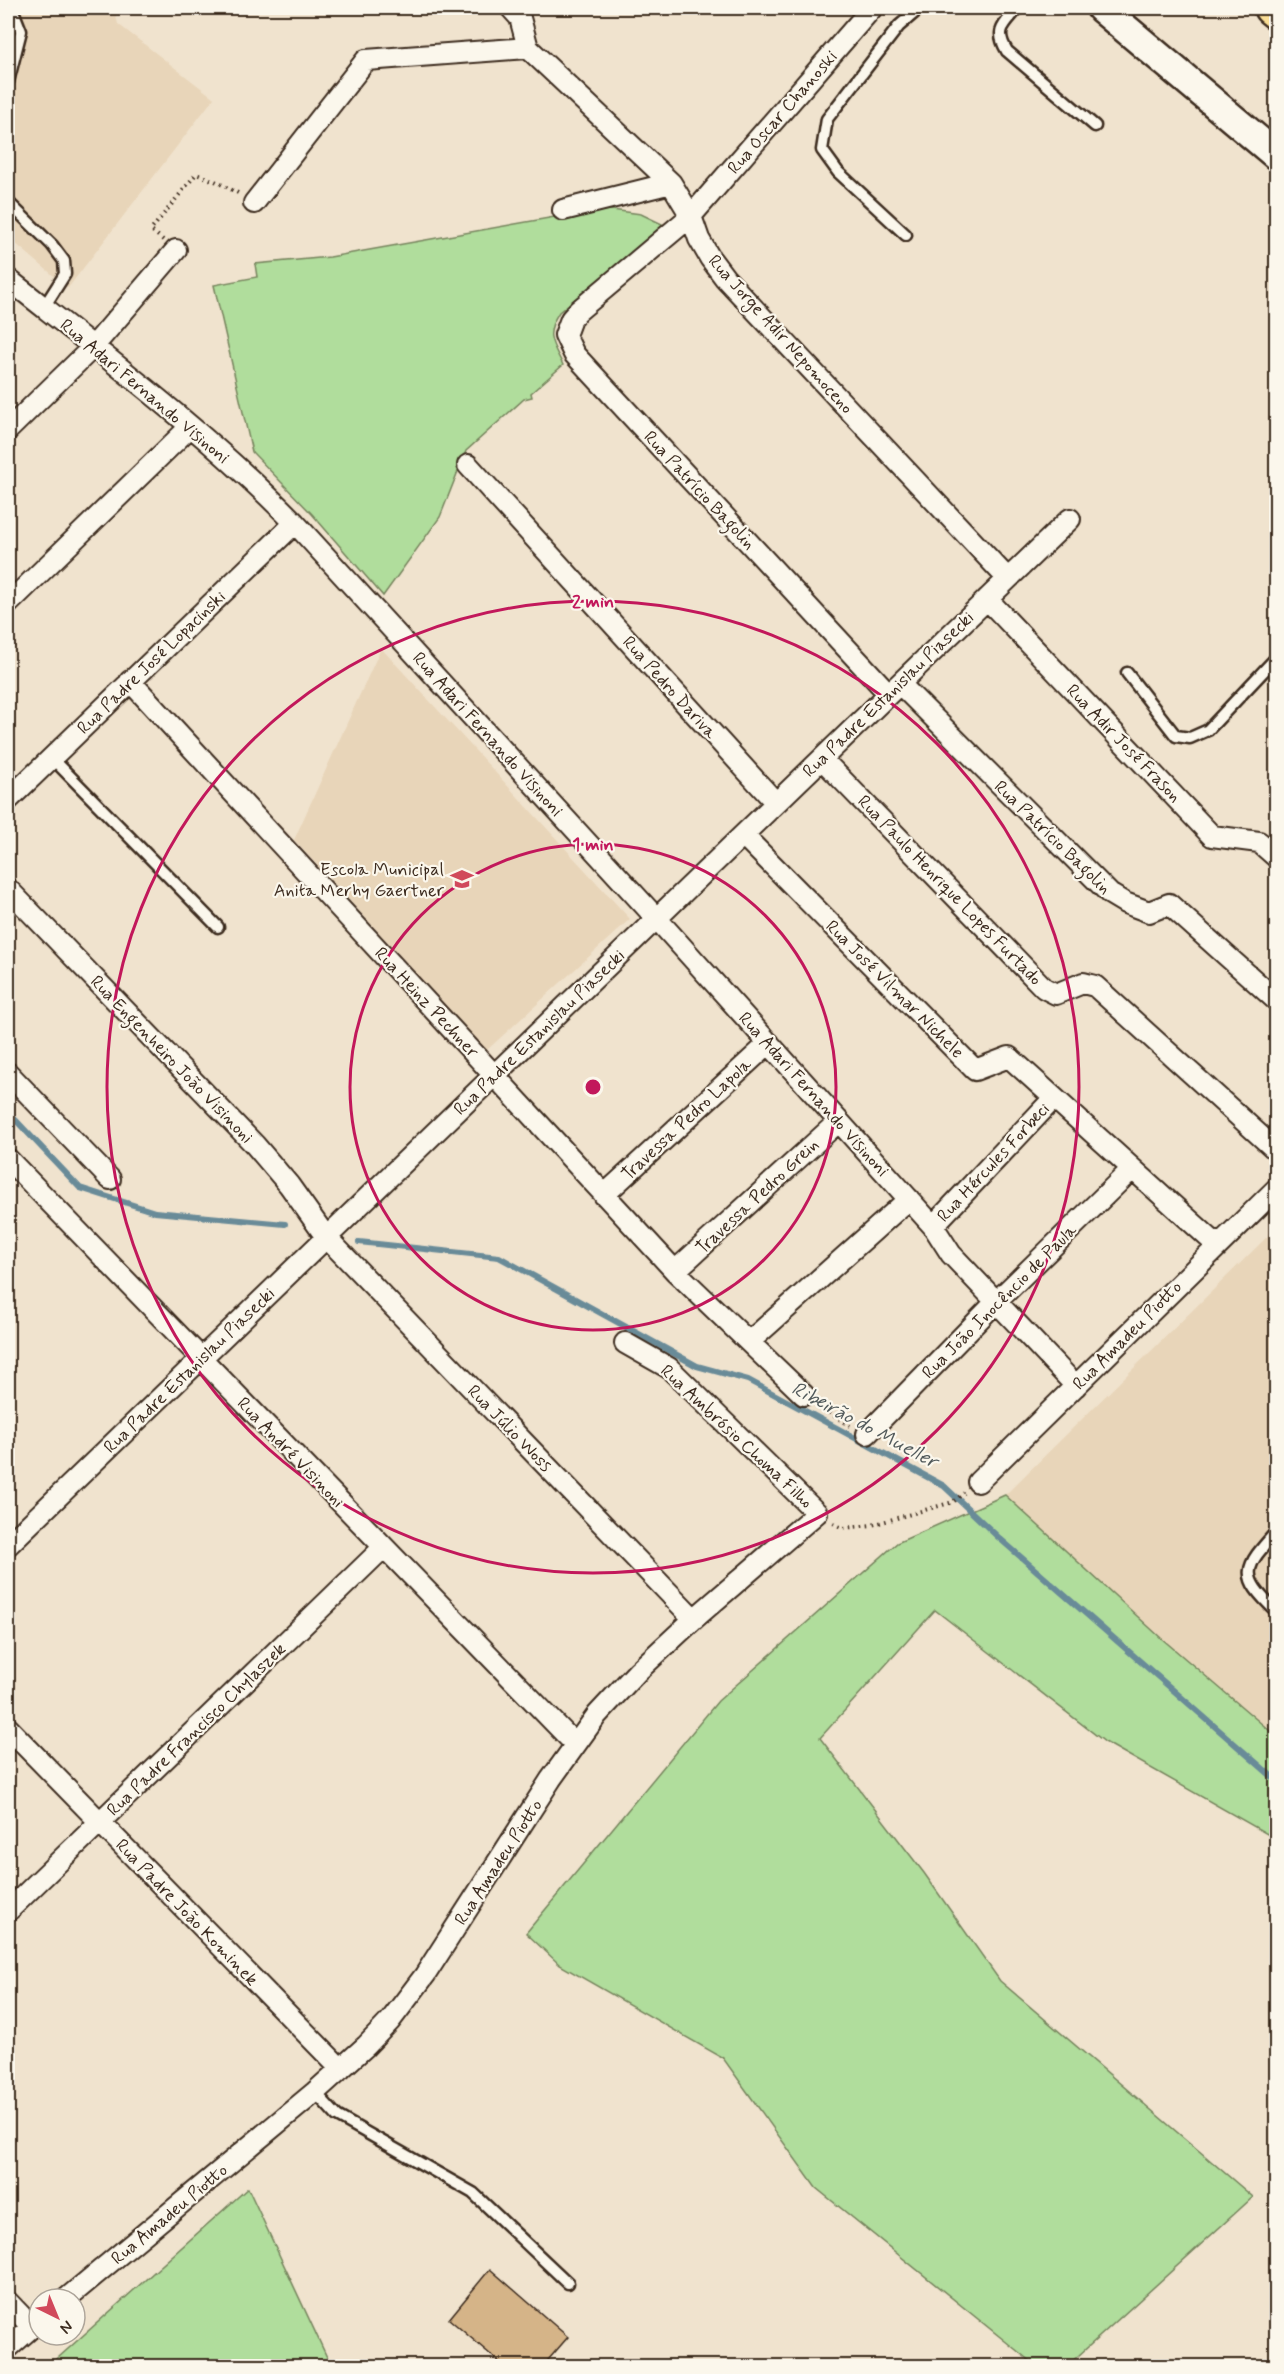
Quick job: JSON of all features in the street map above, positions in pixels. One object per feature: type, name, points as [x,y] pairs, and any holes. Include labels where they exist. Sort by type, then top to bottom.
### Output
[{"type":"highway","points":[[1272,8],[1276,12]]},
{"type":"main road","points":[[1101,8],[1276,155]]},
{"type":"street","points":[[254,203],[366,60],[528,48],[520,18],[511,8]]},
{"type":"street","name":"Rua Oscar Chanoski","points":[[692,216],[872,8]]},
{"type":"street","name":"Rua Jorge Adir Nepomoceno","points":[[528,48],[671,183],[692,216],[705,249],[725,278],[1008,579]]},
{"type":"street","points":[[563,210],[671,183]]},
{"type":"street","name":"Rua Patrício Bagolin","points":[[692,216],[571,319],[565,335],[574,354],[894,689],[1110,894],[1125,903],[1149,912],[1169,904],[1276,1000]]},
{"type":"street","points":[[8,430],[93,347],[176,250]]},
{"type":"street","name":"Rua Adari Fernando Visinoni","points":[[8,279],[190,427],[249,478],[295,523],[909,1199],[933,1226],[951,1254],[1076,1386]]},
{"type":"street","points":[[8,604],[190,427]]},
{"type":"street","name":"Rua Pedro Dariva","points":[[468,465],[776,803]]},
{"type":"street","name":"Rua Padre Estanislau Piasecki","points":[[8,1545],[1070,519]]},
{"type":"street","name":"Rua Padre José Lopacinski","points":[[8,800],[295,523]]},
{"type":"street","name":"Rua Adir José Frason","points":[[987,599],[1212,837],[1259,842],[1276,857]]},
{"type":"street","name":"Rua Heinz Pechner","points":[[130,681],[675,1271],[804,1395]]},
{"type":"street","name":"Rua Paulo Henrique Lopes Furtado","points":[[822,759],[1044,988],[1056,994],[1083,983],[1095,986],[1276,1150]]},
{"type":"street","name":"Rua José Vilmar Nichele","points":[[743,835],[975,1070],[1009,1057],[1218,1246]]},
{"type":"street","name":"Rua Engenheiro João Visinoni","points":[[8,889],[262,1153],[289,1185],[326,1237]]},
{"type":"street","name":"Travessa Pedro Lapola","points":[[604,1195],[769,1043]]},
{"type":"street","points":[[8,1073],[110,1179]]},
{"type":"street","name":"Rua Hércules Forbeci","points":[[933,1226],[1054,1098]]},
{"type":"street","name":"Travessa Pedro Grein","points":[[675,1271],[838,1120]]},
{"type":"street","name":"Rua André Visinoni","points":[[9,1164],[575,1744]]},
{"type":"street","name":"Rua João Inocêncio de Paula","points":[[867,1434],[1132,1168]]},
{"type":"street","name":"Rua Amadeu Piotto","points":[[978,1482],[1276,1189]]},
{"type":"street","points":[[749,1342],[909,1199]]},
{"type":"street","name":"Rua Júlio Woss","points":[[326,1237],[694,1619]]},
{"type":"street","name":"Rua Ambrósio Choma Filho","points":[[624,1343],[669,1368],[817,1513]]},
{"type":"street","name":"Rua Amadeu Piotto","points":[[80,2287],[315,2092],[366,2046],[407,2000],[575,1744],[617,1692],[694,1619],[817,1513]]},
{"type":"street","name":"Rua Padre Francisco Chylaszek","points":[[8,1911],[384,1547]]},
{"type":"street","name":"Rua Padre João Kominek","points":[[8,1728],[341,2069]]},
{"type":"street","points":[[8,2302],[27,2317]]},
{"type":"street","points":[[8,2348],[27,2331]]},
{"type":"lane","points":[[8,81],[21,31],[12,8]]},
{"type":"lane","points":[[906,235],[838,172],[822,150],[827,118],[899,26],[920,8]]},
{"type":"lane","points":[[1018,8],[1001,28],[1000,40],[1007,51],[1095,126]]},
{"type":"lane","points":[[8,202],[52,245],[64,261],[65,274],[44,307]]},
{"type":"lane","points":[[1128,674],[1176,736],[1190,738],[1208,730],[1276,658]]},
{"type":"lane","points":[[52,758],[218,927]]},
{"type":"lane","points":[[1276,1532],[1252,1560],[1250,1576],[1257,1593],[1276,1611]]},
{"type":"lane","points":[[315,2092],[337,2116],[473,2193],[568,2283]]},
{"type":"path","points":[[151,230],[196,174],[230,187],[254,203]]},
{"type":"path","points":[[804,1395],[839,1420],[867,1434]]},
{"type":"path","points":[[817,1513],[836,1526],[853,1528],[872,1525],[953,1502]]},
{"type":"shaded area","points":[[8,8],[114,8],[118,24],[214,98],[68,288],[8,237]]},
{"type":"shaded area","name":"Escola Municipal Anita Merhy Gaertner","points":[[381,648],[630,919],[487,1050],[294,840]]},
{"type":"shaded area","points":[[1276,1228],[1276,1744],[1005,1495]]},
{"type":"green space","points":[[612,210],[641,214],[666,226],[559,312],[554,320],[551,339],[563,365],[531,393],[532,397],[524,399],[466,451],[440,517],[383,596],[312,514],[252,452],[214,285],[257,277],[255,264],[330,257],[583,212]]},
{"type":"green space","points":[[1005,1495],[1161,1638],[1276,1736],[1276,1839],[1105,1742],[935,1610],[820,1738],[924,1873],[1000,1981],[1253,2197],[1067,2366],[1036,2366],[816,2188],[723,2058],[560,1965],[526,1933],[718,1701],[897,1543]]},
{"type":"green space","points":[[248,2188],[331,2366],[49,2366],[70,2347],[87,2347],[87,2332]]},
{"type":"building","points":[[490,2269],[568,2337],[542,2367],[505,2367],[449,2319]]},
{"type":"waterway","name":"Ribeirão do Mueller","points":[[8,1112],[80,1188],[155,1212],[285,1224]]},
{"type":"waterway","name":"Ribeirão do Mueller","points":[[359,1242],[499,1257],[697,1366],[748,1380],[944,1486],[998,1537],[1276,1780]]},
{"type":"place","name":"Escola Municipal Anita Merhy Gaertner","points":[[462,879]]}]
